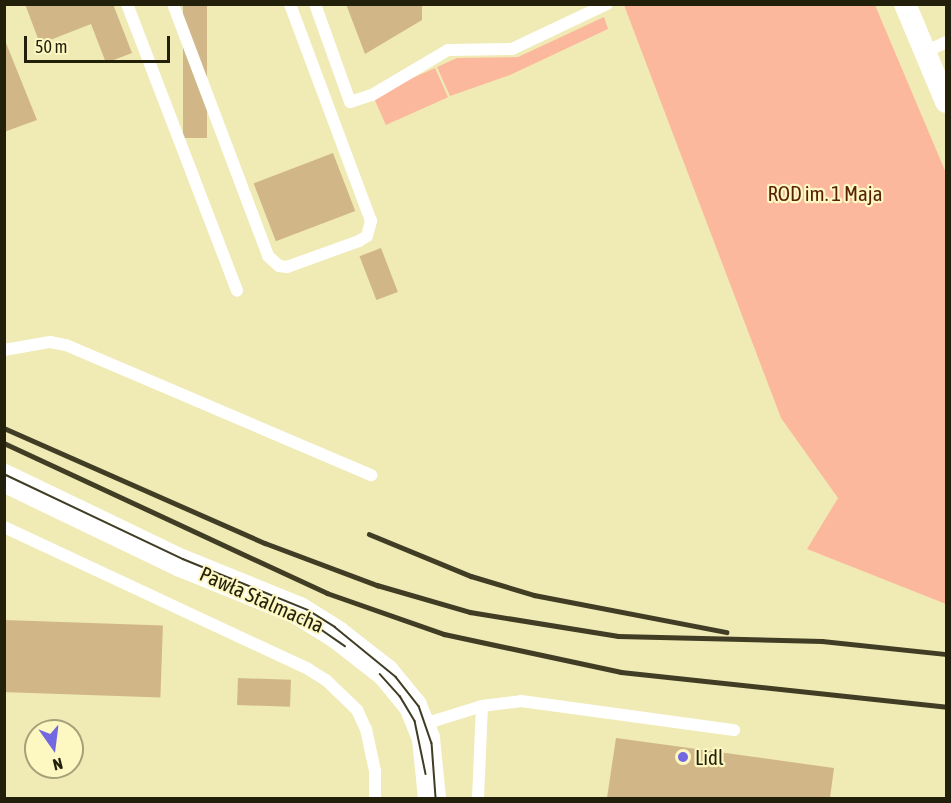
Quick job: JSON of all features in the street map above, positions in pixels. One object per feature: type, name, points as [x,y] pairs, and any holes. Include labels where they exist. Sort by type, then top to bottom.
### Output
[{"type":"street","points":[[905,4],[946,102]]},
{"type":"street","name":"Pawła Stalmacha","points":[[4,478],[181,563],[315,620],[386,673],[408,699],[422,724],[429,755],[432,798]]},
{"type":"lane","points":[[127,4],[237,291]]},
{"type":"lane","points":[[173,4],[268,256],[279,266],[287,267],[359,241],[367,236],[371,221],[290,4]]},
{"type":"lane","points":[[315,4],[350,102],[372,95],[448,50],[512,49],[607,4]]},
{"type":"lane","points":[[925,52],[946,42]]},
{"type":"lane","points":[[4,350],[50,342],[66,345],[371,475]]},
{"type":"lane","points":[[4,527],[308,669],[327,681],[357,710],[366,729],[373,749],[375,798]]},
{"type":"lane","points":[[422,724],[482,706],[539,701],[734,730]]},
{"type":"lane","points":[[478,798],[482,706]]},
{"type":"green space","name":"ROD im. 1 Maja","points":[[624,5],[875,5],[946,173],[946,604],[807,549],[838,498],[781,418]]},
{"type":"green space","points":[[604,17],[608,29],[510,75],[450,96],[437,67],[457,58],[518,57]]},
{"type":"green space","points":[[435,68],[448,97],[386,125],[373,96]]},
{"type":"building","points":[[25,4],[113,4],[132,53],[106,63],[91,24],[40,44]]},
{"type":"building","points":[[183,4],[207,4],[207,138],[183,138]]},
{"type":"building","points":[[346,4],[422,4],[422,20],[365,54]]},
{"type":"building","points":[[4,38],[37,120],[4,132]]},
{"type":"building","points":[[333,153],[355,211],[276,241],[254,183]]},
{"type":"building","points":[[381,248],[398,292],[376,300],[360,256]]},
{"type":"building","points":[[4,620],[163,626],[160,698],[4,692]]},
{"type":"building","points":[[238,678],[291,680],[290,707],[237,705]]},
{"type":"building","name":"Lidl","points":[[616,738],[834,768],[830,798],[607,798]]},
{"type":"tram line","points":[[4,474],[183,559],[308,610],[335,627],[396,677],[419,706],[432,743],[436,798]]},
{"type":"tram line","points":[[267,602],[309,621],[345,646]]},
{"type":"tram line","points":[[380,674],[400,696],[415,721],[426,774]]},
{"type":"railway","points":[[4,428],[265,543],[377,585],[470,612],[618,636],[822,641],[946,654]]},
{"type":"railway","points":[[4,443],[327,593],[444,634],[621,672],[946,707]]},
{"type":"railway","points":[[369,534],[471,576],[534,595],[726,632]]},
{"type":"place","name":"Lidl","points":[[683,757]]}]
